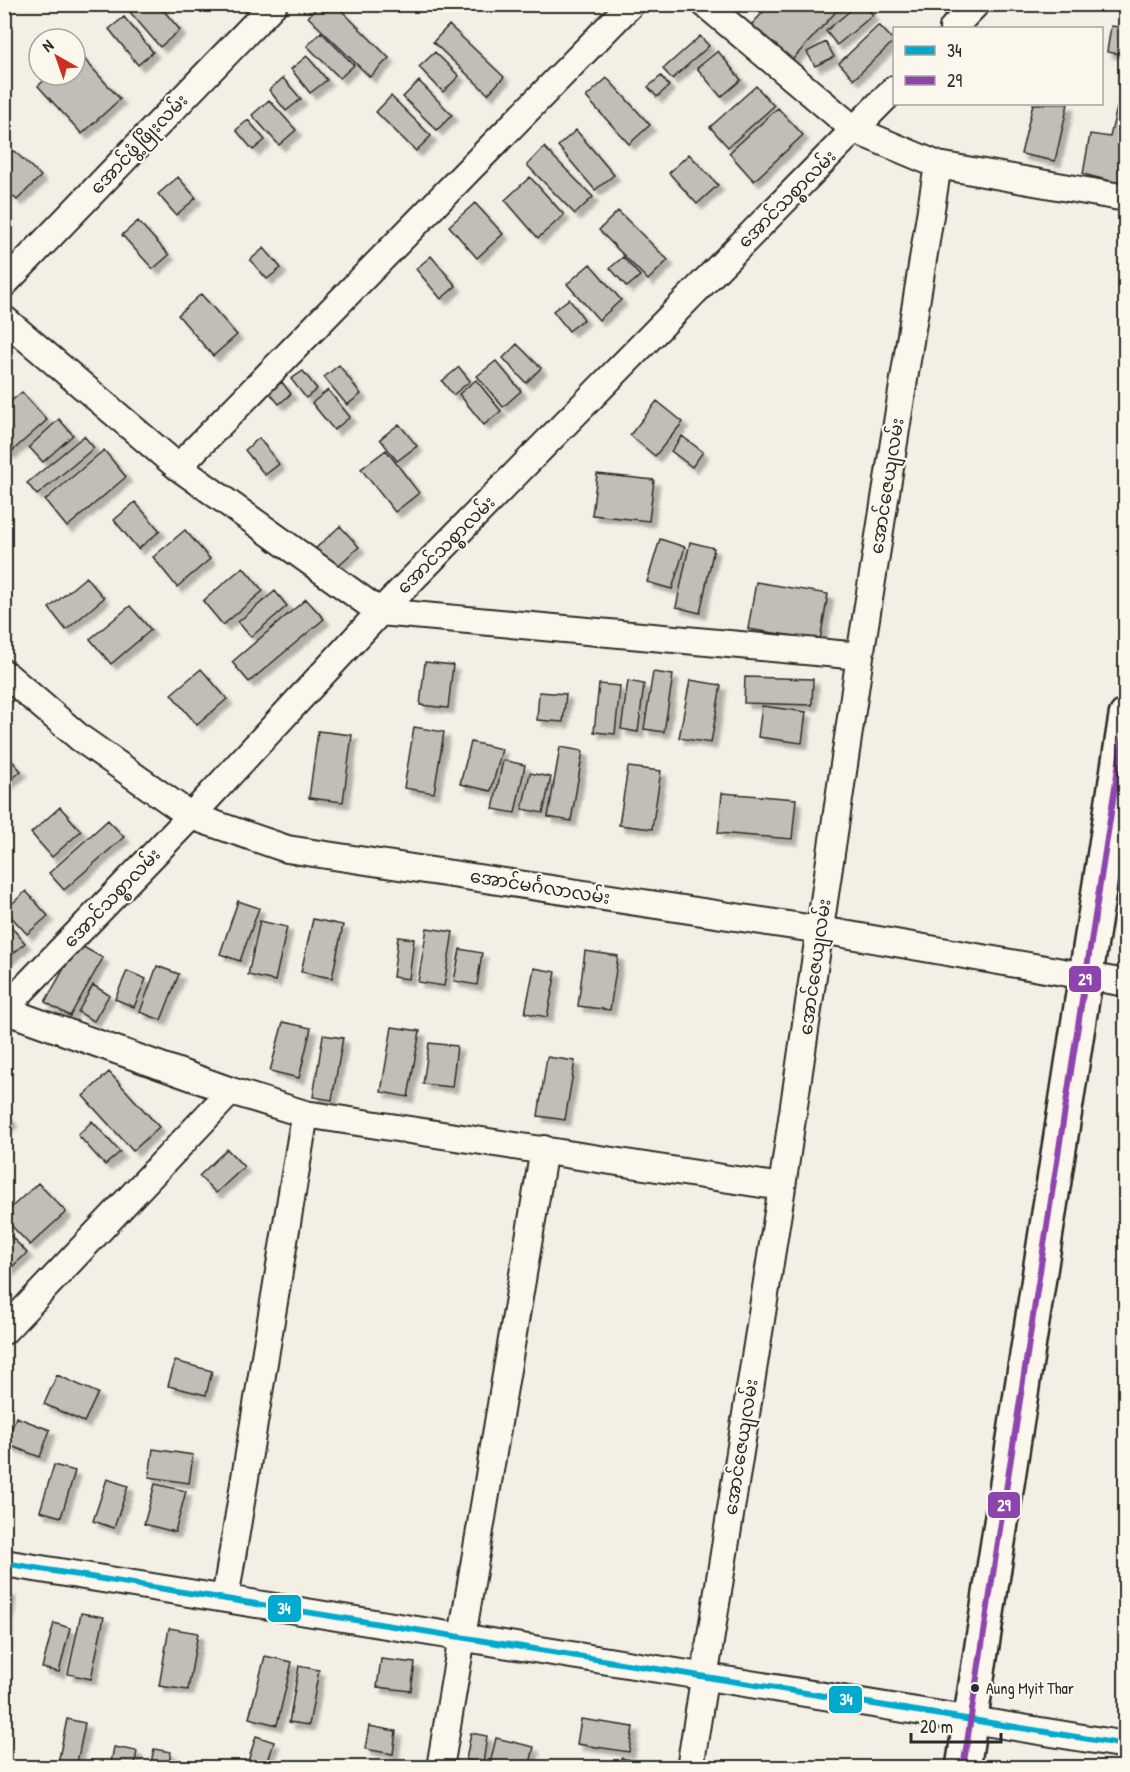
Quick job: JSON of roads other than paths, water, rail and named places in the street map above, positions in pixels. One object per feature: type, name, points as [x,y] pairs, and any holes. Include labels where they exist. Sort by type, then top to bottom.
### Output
[{"type":"street","name":"အောင်ဖွံ့ဖြိုးလမ်း","points":[[4,284],[274,4]]},
{"type":"street","points":[[178,467],[631,4]]},
{"type":"street","points":[[705,4],[855,130],[938,165],[1125,198]]},
{"type":"street","points":[[954,27],[976,4]]},
{"type":"street","name":"အောင်သစ္စာလမ်း","points":[[4,1010],[191,816],[380,612],[893,90]]},
{"type":"street","name":"အောင်ဇေယျလမ်း","points":[[690,1767],[782,1187],[860,656],[938,165]]},
{"type":"street","points":[[4,320],[178,467],[380,612],[860,656]]},
{"type":"street","name":"အောင်မင်္ဂလာလမ်း","points":[[4,673],[80,738],[191,816],[287,849],[821,930],[1125,982]]},
{"type":"street","points":[[963,1767],[1087,977],[1125,716]]},
{"type":"street","points":[[4,1010],[231,1091],[305,1114],[782,1187]]},
{"type":"street","points":[[4,1331],[231,1091]]},
{"type":"street","points":[[225,1599],[305,1114]]},
{"type":"street","points":[[440,1767],[544,1149]]},
{"type":"street","points":[[4,1563],[1125,1745]]},
{"type":"place","name":"Aung Myit Thar","points":[[975,1688]]}]
